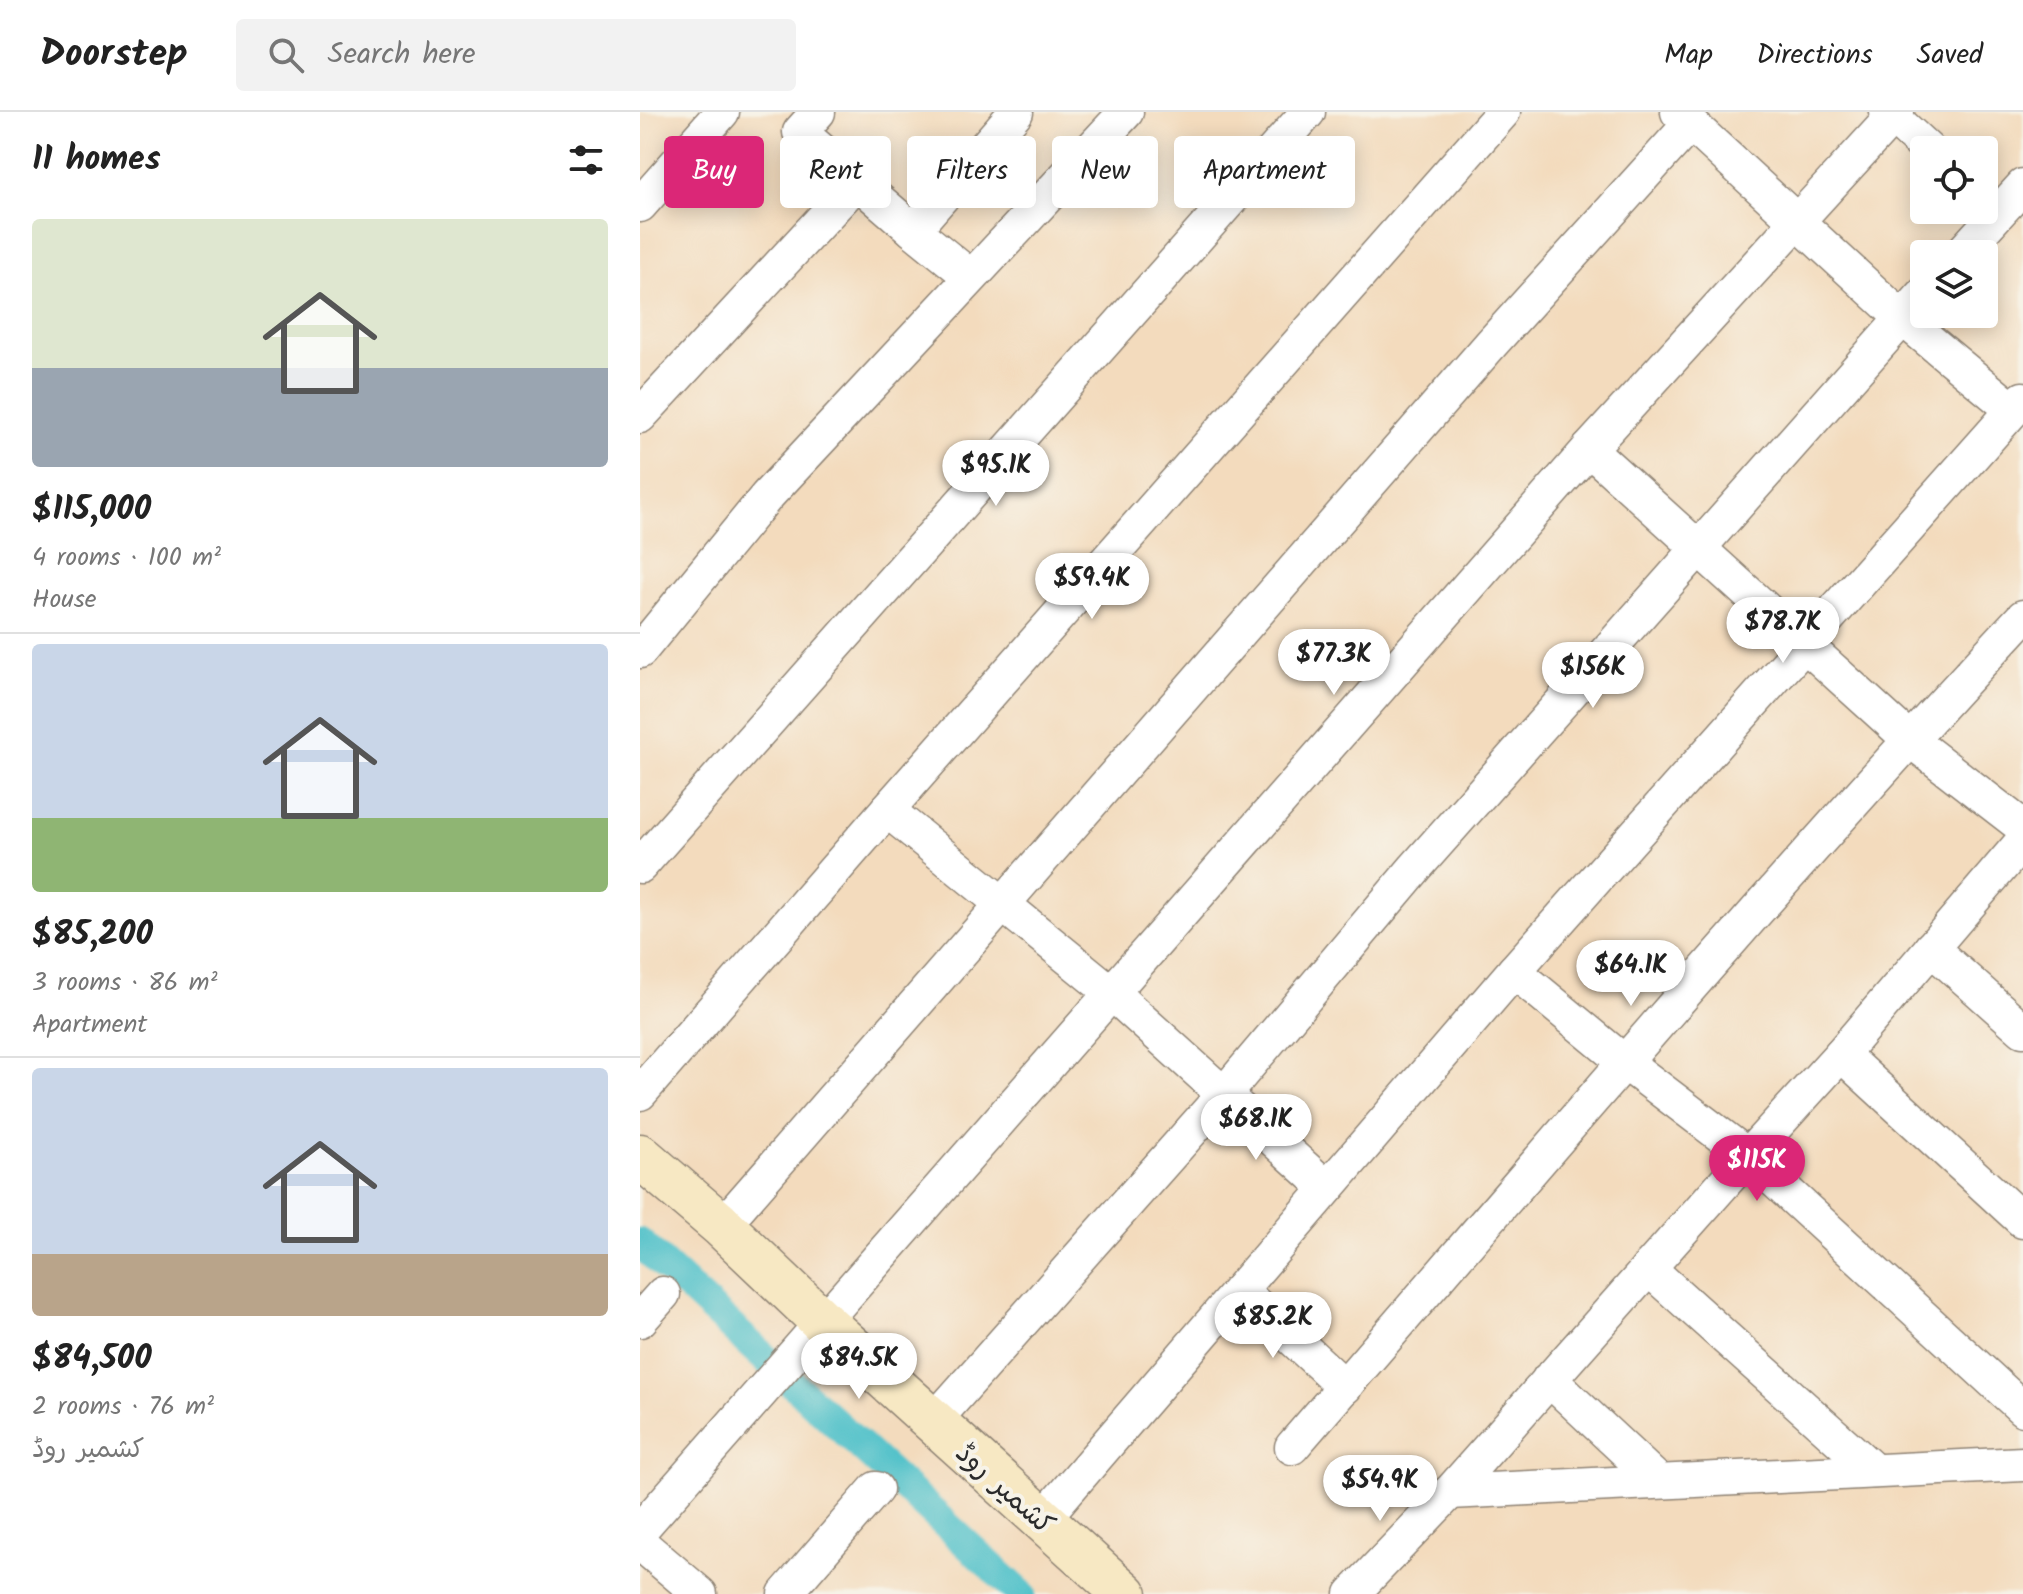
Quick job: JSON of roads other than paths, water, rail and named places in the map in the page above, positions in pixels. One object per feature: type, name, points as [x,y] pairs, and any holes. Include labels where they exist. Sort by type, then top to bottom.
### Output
[{"type":"main road","name":"کشمیر روڈ","points":[[640,1156],[722,1226],[822,1324],[1125,1594]]},
{"type":"street","points":[[640,205],[722,112]]},
{"type":"street","points":[[805,136],[800,132],[818,112]]},
{"type":"street","points":[[913,230],[1016,112]]},
{"type":"street","points":[[640,651],[767,496],[1126,112]]},
{"type":"street","points":[[640,866],[1308,112]]},
{"type":"street","points":[[640,1093],[1503,112]]},
{"type":"street","points":[[640,1530],[1589,449],[1892,114],[1914,136]]},
{"type":"street","points":[[722,1226],[1491,344],[1684,117],[1797,221],[1910,304]]},
{"type":"street","points":[[1998,203],[2023,186]]},
{"type":"street","points":[[640,416],[833,208]]},
{"type":"street","points":[[887,208],[971,277]]},
{"type":"street","points":[[933,1422],[1225,1093],[1415,868],[1910,309]]},
{"type":"street","points":[[1042,1520],[1514,971],[2018,404],[1937,328]]},
{"type":"street","points":[[1589,449],[1909,739],[2023,827]]},
{"type":"street","points":[[1292,1447],[1623,1061],[1909,739],[2023,617]]},
{"type":"street","points":[[887,810],[1113,994],[1327,1188]]},
{"type":"street","points":[[1352,1594],[1450,1492],[1841,1054],[2023,841]]},
{"type":"street","points":[[1931,948],[2023,1030]]},
{"type":"street","points":[[1514,971],[1623,1061],[1748,1156],[2023,1409]]},
{"type":"street","points":[[1841,1054],[2023,1221]]},
{"type":"street","points":[[1648,1268],[1874,1471]]},
{"type":"street","points":[[1240,1290],[1345,1387]]},
{"type":"street","points":[[640,1320],[663,1294]]},
{"type":"street","points":[[1549,1379],[1658,1481]]},
{"type":"street","points":[[1450,1492],[2023,1464]]},
{"type":"street","points":[[785,1594],[876,1489]]},
{"type":"street","points":[[640,1543],[700,1594]]},
{"type":"waterway","points":[[640,1243],[1021,1594]]}]
